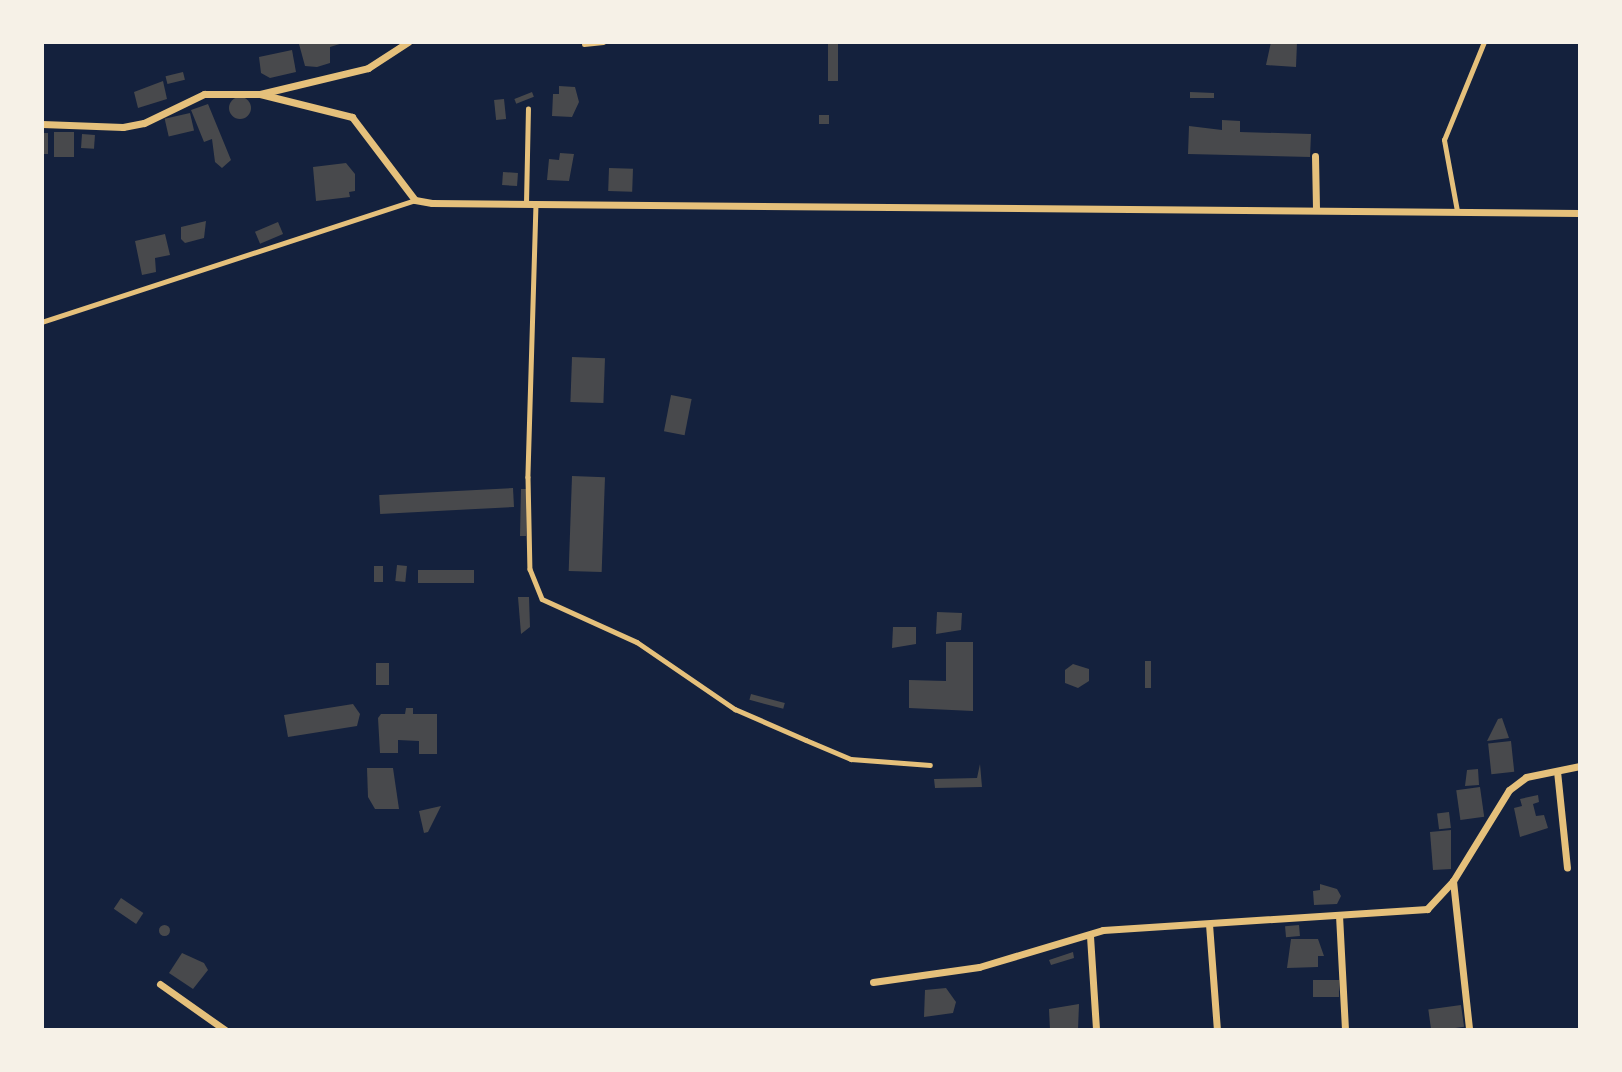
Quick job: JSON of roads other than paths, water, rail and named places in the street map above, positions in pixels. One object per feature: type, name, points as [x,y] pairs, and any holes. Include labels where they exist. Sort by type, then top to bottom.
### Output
[{"type":"street","points":[[42,124],[123,127],[144,123],[204,94],[260,94],[368,68],[408,42]]},
{"type":"street","points":[[260,94],[352,117],[415,200],[1580,212]]},
{"type":"street","points":[[1315,156],[1315,209]]},
{"type":"street","points":[[873,982],[979,967],[1103,930],[1427,909],[1453,881],[1508,790],[1526,777],[1580,766]]},
{"type":"street","points":[[1557,771],[1567,867]]},
{"type":"street","points":[[1453,881],[1469,1029]]},
{"type":"street","points":[[1339,915],[1345,1030]]},
{"type":"street","points":[[1209,924],[1217,1030]]},
{"type":"street","points":[[1090,936],[1096,1030]]},
{"type":"street","points":[[160,984],[225,1030]]},
{"type":"lane","points":[[584,44],[603,42]]},
{"type":"lane","points":[[1457,211],[1444,141],[1483,42]]},
{"type":"lane","points":[[526,203],[528,109]]},
{"type":"lane","points":[[42,322],[415,200]]},
{"type":"lane","points":[[536,203],[528,490],[530,569],[542,598],[637,642],[735,709],[806,740],[851,759],[930,765]]}]
